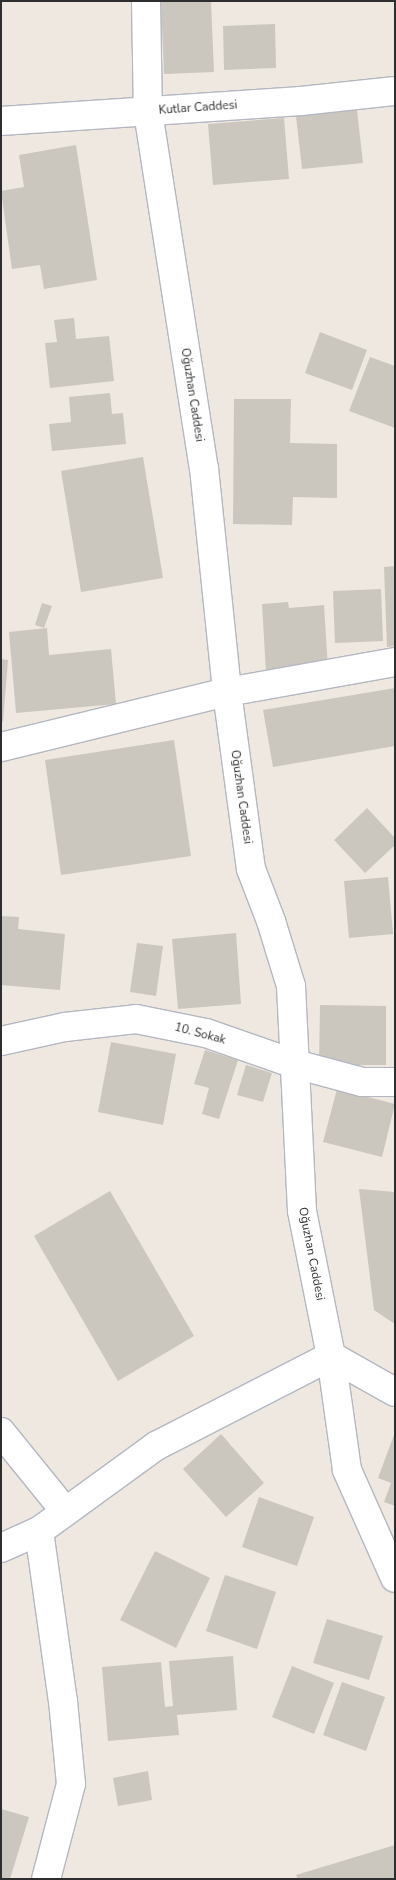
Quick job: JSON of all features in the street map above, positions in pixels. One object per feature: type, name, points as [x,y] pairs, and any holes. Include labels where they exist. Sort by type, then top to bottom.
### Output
[{"type":"street","name":"Oğuzhan Caddesi","points":[[146,1],[148,112],[204,468],[227,692],[251,869],[271,920],[291,986],[302,1211],[331,1356],[348,1470],[395,1578]]},
{"type":"street","name":"Kutlar Caddesi","points":[[1,122],[301,101],[395,91]]},
{"type":"street","points":[[1,747],[227,692],[395,662]]},
{"type":"street","name":"10. Sokak","points":[[1,1041],[65,1027],[136,1018],[206,1033],[295,1064],[362,1082],[395,1082]]},
{"type":"street","points":[[1,1548],[39,1531],[156,1446],[331,1356],[395,1392]]},
{"type":"street","points":[[1,1432],[65,1511]]},
{"type":"street","points":[[39,1531],[63,1701],[71,1784],[46,1879]]},
{"type":"building","points":[[161,1],[211,1],[214,72],[164,74]]},
{"type":"building","points":[[275,24],[276,68],[224,70],[223,26]]},
{"type":"building","points":[[357,110],[363,163],[302,169],[296,116]]},
{"type":"building","points":[[284,118],[289,179],[213,185],[208,124]]},
{"type":"building","points":[[76,145],[97,280],[44,289],[40,265],[12,269],[1,191],[24,187],[19,155]]},
{"type":"building","points":[[74,318],[76,339],[109,336],[114,381],[50,388],[45,343],[57,342],[54,320]]},
{"type":"building","points":[[320,332],[367,350],[352,390],[305,373]]},
{"type":"building","points":[[370,357],[395,366],[395,428],[349,411]]},
{"type":"building","points":[[110,393],[112,414],[123,413],[126,444],[52,451],[49,424],[71,422],[69,397]]},
{"type":"building","points":[[234,399],[291,399],[290,443],[337,444],[337,498],[293,497],[292,525],[233,524]]},
{"type":"building","points":[[143,457],[163,578],[81,592],[61,471]]},
{"type":"building","points":[[395,566],[395,646],[387,647],[384,567]]},
{"type":"building","points":[[381,589],[383,641],[335,643],[333,591]]},
{"type":"building","points":[[288,602],[289,608],[324,605],[328,669],[266,673],[262,604]]},
{"type":"building","points":[[42,603],[52,606],[44,628],[35,625]]},
{"type":"building","points":[[47,628],[49,655],[111,649],[116,704],[16,713],[9,632]]},
{"type":"building","points":[[1,659],[8,660],[3,722],[1,722]]},
{"type":"building","points":[[395,688],[395,746],[273,767],[263,710]]},
{"type":"building","points":[[174,740],[191,856],[61,875],[45,760]]},
{"type":"building","points":[[367,808],[395,838],[395,845],[365,873],[334,840]]},
{"type":"building","points":[[388,877],[393,934],[349,938],[344,881]]},
{"type":"building","points":[[1,916],[19,917],[18,929],[65,934],[60,990],[1,985]]},
{"type":"building","points":[[236,933],[241,1004],[178,1009],[172,939]]},
{"type":"building","points":[[137,943],[163,946],[156,996],[130,992]]},
{"type":"building","points":[[320,1005],[386,1006],[386,1065],[319,1065]]},
{"type":"building","points":[[111,1042],[176,1054],[163,1125],[98,1112]]},
{"type":"building","points":[[205,1050],[238,1060],[219,1119],[202,1114],[209,1088],[194,1084]]},
{"type":"building","points":[[246,1065],[272,1073],[263,1102],[237,1095]]},
{"type":"building","points":[[337,1089],[395,1104],[382,1157],[323,1142]]},
{"type":"building","points":[[359,1189],[395,1192],[395,1324],[374,1310]]},
{"type":"building","points":[[110,1191],[194,1336],[118,1381],[34,1236]]},
{"type":"building","points":[[395,1432],[395,1506],[384,1502],[391,1483],[378,1478]]},
{"type":"building","points":[[221,1434],[264,1483],[226,1517],[183,1469]]},
{"type":"building","points":[[259,1497],[314,1517],[297,1566],[242,1547]]},
{"type":"building","points":[[155,1551],[210,1578],[176,1648],[120,1620]]},
{"type":"building","points":[[225,1575],[276,1592],[257,1649],[206,1631]]},
{"type":"building","points":[[327,1619],[383,1636],[369,1680],[313,1663]]},
{"type":"building","points":[[233,1656],[237,1710],[177,1715],[179,1735],[108,1741],[102,1667],[161,1662],[165,1707],[173,1706],[169,1661]]},
{"type":"building","points":[[292,1666],[334,1683],[314,1734],[272,1717]]},
{"type":"building","points":[[342,1682],[385,1697],[366,1751],[323,1735]]},
{"type":"building","points":[[148,1771],[152,1800],[118,1806],[113,1778]]},
{"type":"building","points":[[1,1809],[29,1817],[10,1879],[1,1878]]},
{"type":"building","points":[[395,1845],[395,1879],[298,1879],[296,1875]]}]
